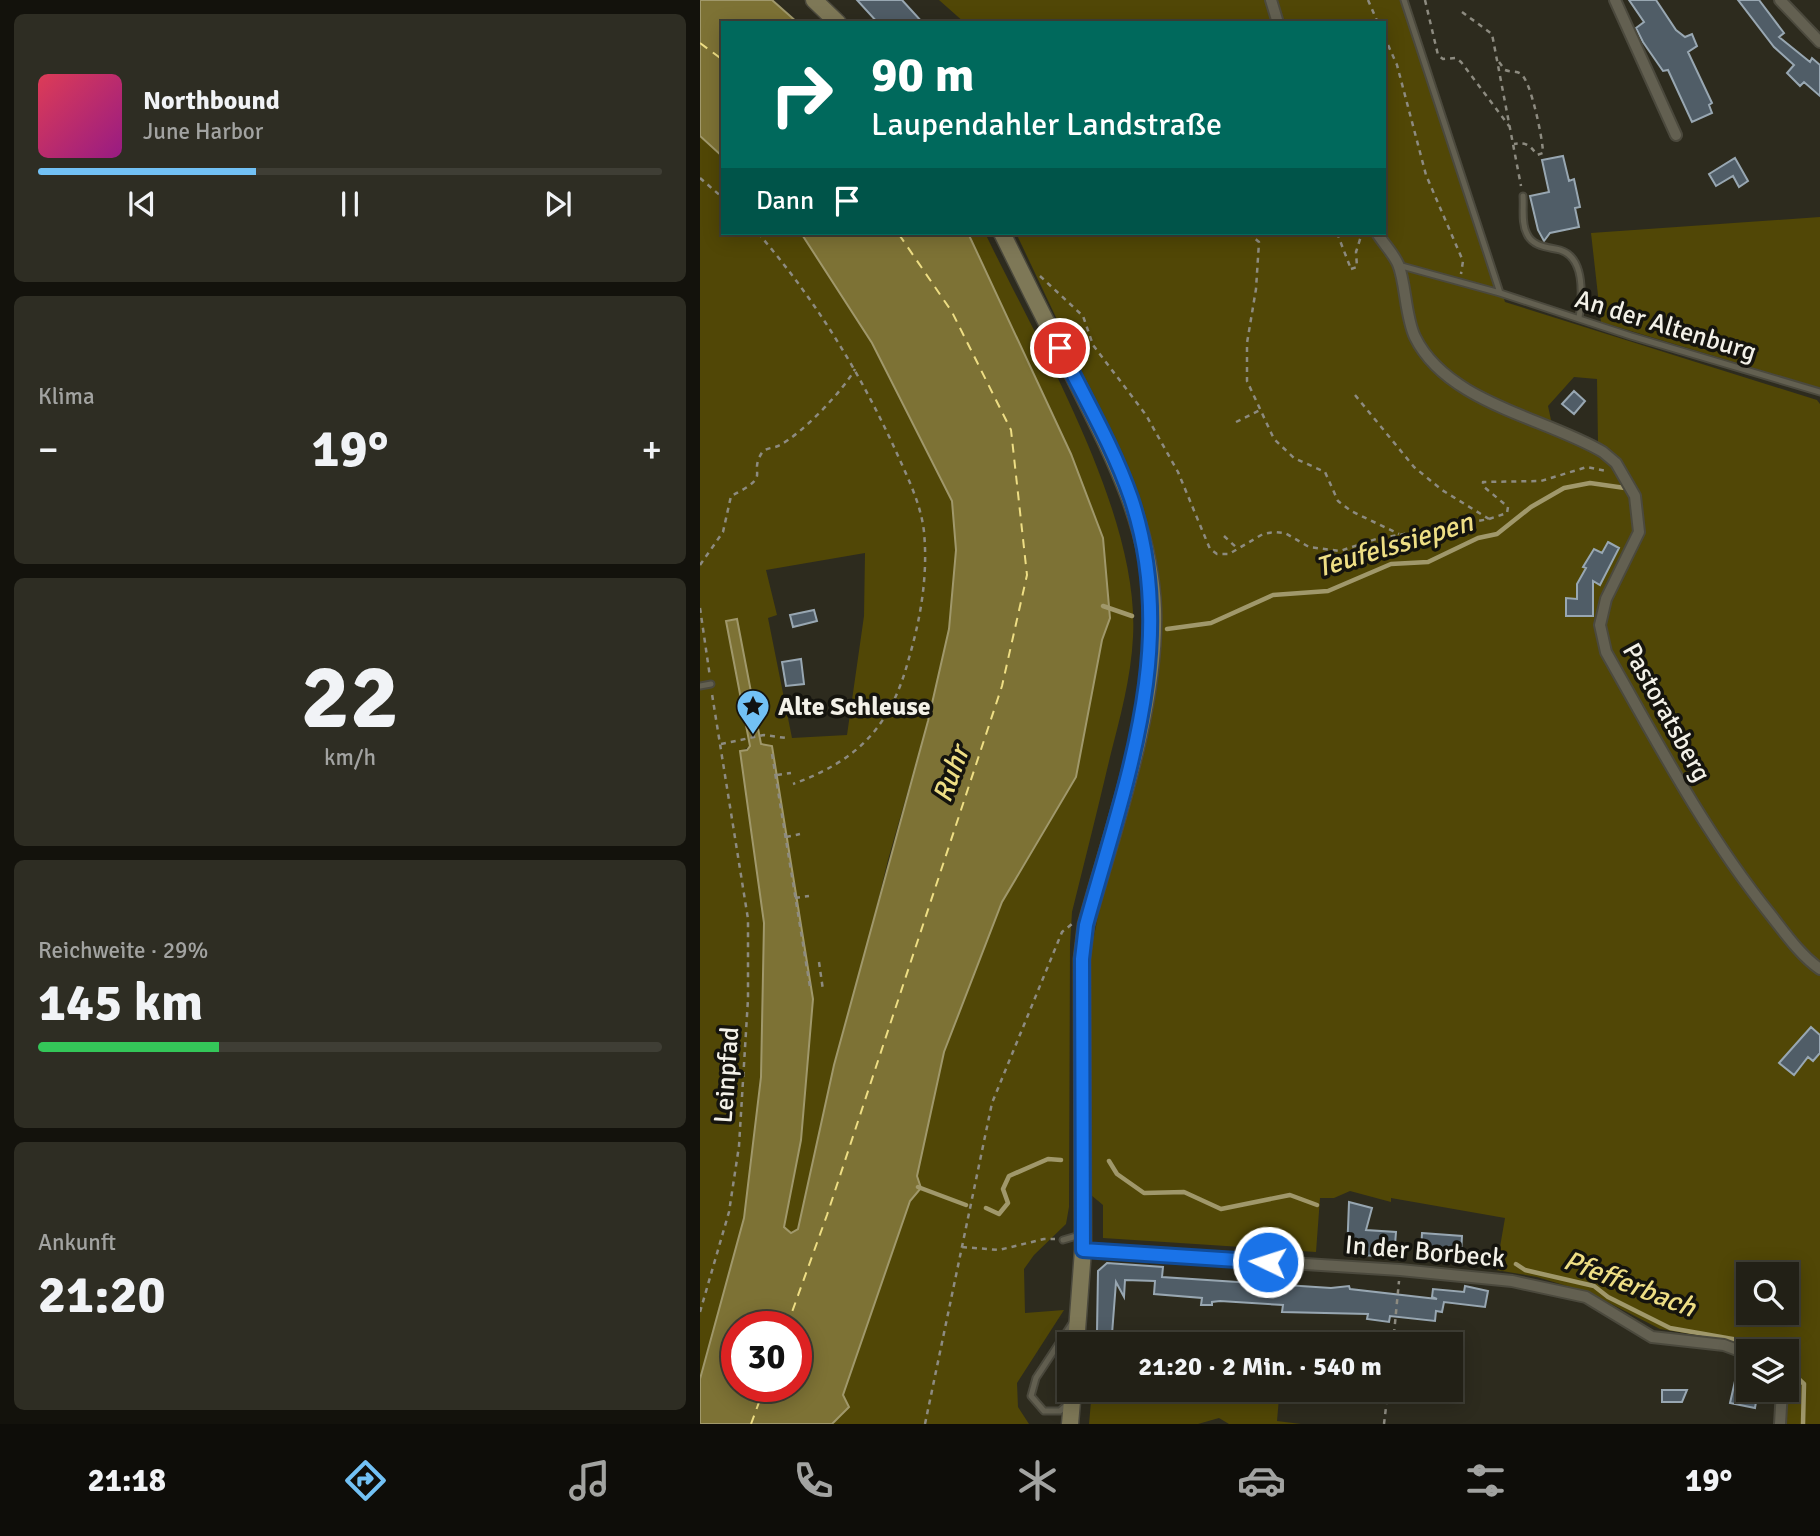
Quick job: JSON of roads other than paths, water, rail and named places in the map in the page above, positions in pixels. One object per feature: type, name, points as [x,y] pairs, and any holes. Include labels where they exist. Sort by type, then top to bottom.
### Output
[{"type":"main road","points":[[814,0],[836,21]]},
{"type":"main road","points":[[1003,235],[1118,466],[1138,522],[1150,575],[1152,639],[1140,721],[1086,925],[1082,959],[1083,1242],[1077,1332]]},
{"type":"main road","points":[[1070,1424],[1072,1402]]},
{"type":"street","points":[[1271,0],[1277,21]]},
{"type":"street","points":[[1615,0],[1676,135]]},
{"type":"street","points":[[1780,0],[1820,42]]},
{"type":"street","name":"Pastoratsberg","points":[[1378,235],[1398,265],[1415,337],[1438,367],[1465,387],[1505,410],[1603,452],[1616,463],[1635,496],[1639,532],[1606,599],[1600,625],[1606,652],[1692,803],[1732,867],[1797,948],[1820,969]]},
{"type":"street","name":"In der Borbeck","points":[[1083,1242],[1512,1281],[1563,1291],[1598,1303],[1652,1337],[1724,1345],[1736,1350]]},
{"type":"street","points":[[1780,1424],[1781,1402]]},
{"type":"lane","points":[[1404,0],[1500,293]]},
{"type":"lane","points":[[1523,196],[1523,224],[1527,235],[1542,246],[1563,251],[1576,264],[1580,295],[1578,318]]},
{"type":"lane","name":"An der Altenburg","points":[[1398,265],[1500,293],[1820,392]]},
{"type":"lane","points":[[700,686],[711,684]]},
{"type":"lane","points":[[1063,1240],[1083,1242]]},
{"type":"lane","points":[[1066,1332],[1078,1313]]},
{"type":"lane","points":[[1057,1346],[1036,1378],[1031,1396],[1037,1407],[1050,1412],[1060,1411],[1066,1402]]},
{"type":"water","points":[[700,0],[772,0],[796,21],[721,21],[721,155],[700,136]]},
{"type":"water","name":"Ruhr","points":[[802,235],[969,235],[1071,454],[1103,538],[1110,618],[1102,640],[1076,777],[1002,902],[944,1052],[917,1176],[921,1188],[910,1201],[843,1395],[849,1407],[832,1424],[700,1424],[700,1379],[744,1218],[761,1077],[764,923],[740,751],[747,750],[750,746],[726,621],[737,619],[761,744],[772,746],[813,999],[801,1140],[784,1227],[791,1233],[798,1229],[834,1065],[928,721],[949,629],[956,550],[952,501],[872,343]]},
{"type":"waterway","name":"Teufelssiepen","points":[[1167,629],[1211,623],[1273,595],[1328,591],[1391,564],[1428,562],[1478,538],[1497,534],[1531,507],[1564,488],[1590,483],[1625,488]]},
{"type":"waterway","name":"Teufelssiepen","points":[[1103,606],[1132,616]]},
{"type":"waterway","name":"Pfefferbach","points":[[986,1208],[999,1214],[1008,1203],[1003,1189],[1009,1176],[1048,1159],[1061,1160]]},
{"type":"waterway","name":"Pfefferbach","points":[[1109,1161],[1117,1174],[1144,1193],[1184,1192],[1221,1209],[1290,1195],[1317,1205]]},
{"type":"waterway","name":"Pfefferbach","points":[[918,1187],[966,1205]]},
{"type":"waterway","name":"Pfefferbach","points":[[1516,1264],[1525,1270],[1594,1286],[1608,1297],[1670,1328],[1736,1340]]},
{"type":"waterway","name":"Pfefferbach","points":[[1799,1379],[1804,1384],[1803,1424]]},
{"type":"place","name":"Alte Schleuse","points":[[753,736]]}]
